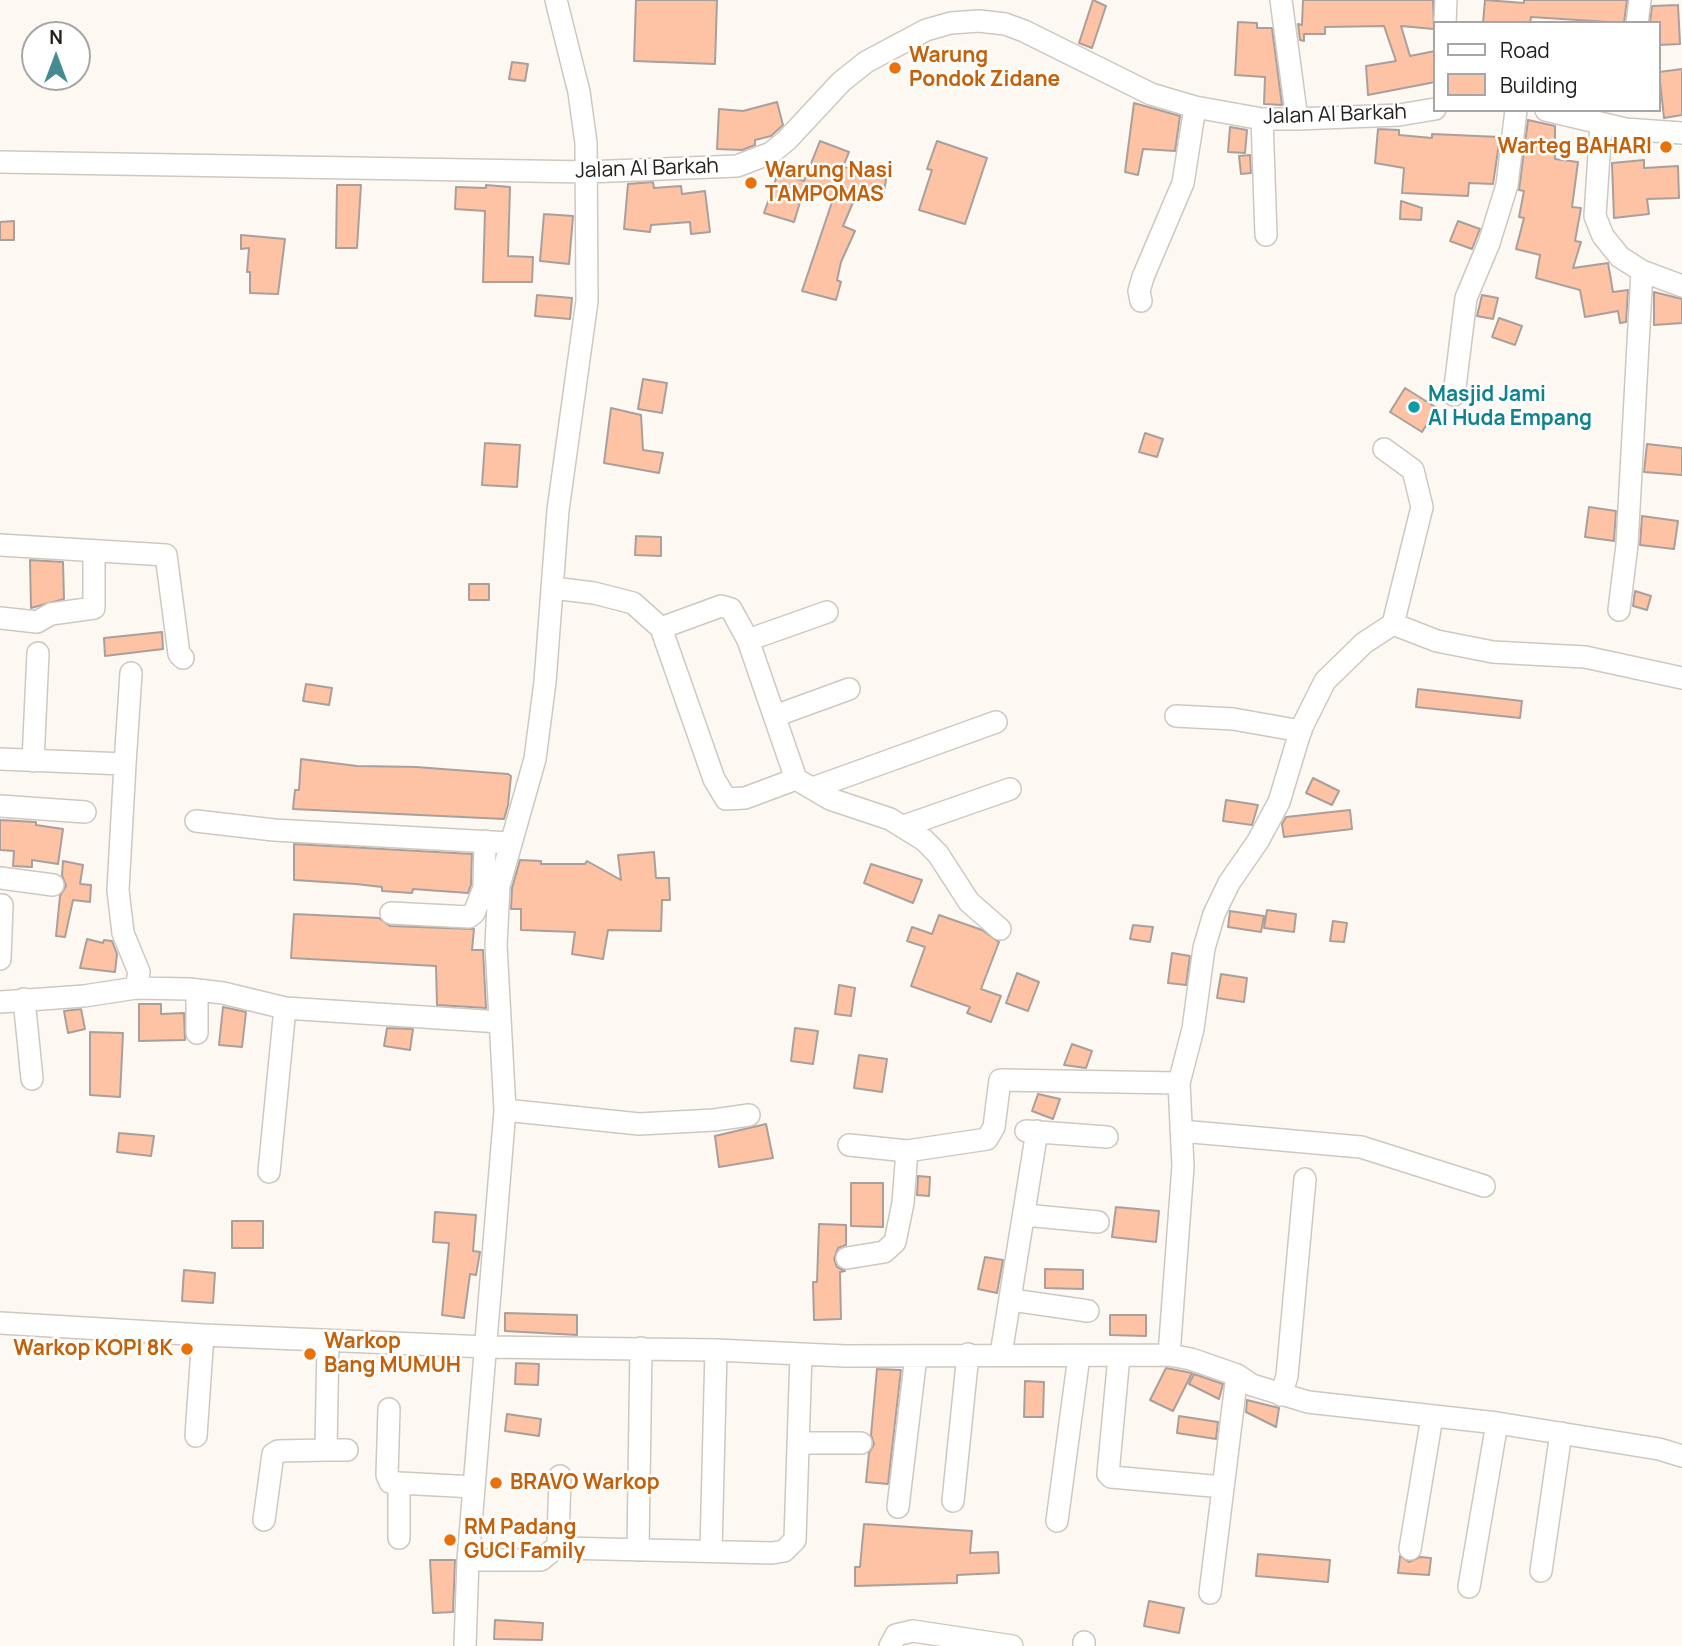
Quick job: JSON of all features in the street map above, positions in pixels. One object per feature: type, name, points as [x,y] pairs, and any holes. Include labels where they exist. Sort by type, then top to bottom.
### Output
[{"type":"street","points":[[465,1646],[468,1560],[505,1110],[496,915],[499,886],[535,758],[553,588],[558,510],[587,301],[587,172],[581,105],[556,0]]},
{"type":"street","points":[[1282,0],[1297,119]]},
{"type":"street","points":[[1445,21],[1446,0]]},
{"type":"street","points":[[1637,21],[1640,0]]},
{"type":"street","name":"Jalan Al Barkah","points":[[0,162],[587,172],[737,166],[755,160],[787,140],[841,82],[866,62],[926,30],[951,23],[979,21],[1005,24],[1151,94],[1195,107],[1262,119],[1399,116],[1434,109]]},
{"type":"street","points":[[1141,301],[1139,290],[1143,277],[1184,183],[1195,107]]},
{"type":"street","points":[[1454,395],[1466,298],[1507,185],[1516,112]]},
{"type":"street","points":[[1554,112],[1601,124],[1626,120],[1682,133]]},
{"type":"street","points":[[1262,119],[1266,235]]},
{"type":"street","points":[[1601,124],[1595,216],[1602,236],[1620,257],[1642,271],[1682,286]]},
{"type":"street","points":[[1619,610],[1627,545],[1642,271]]},
{"type":"street","points":[[1169,1355],[1183,1166],[1179,1083],[1193,1029],[1204,948],[1214,914],[1279,802],[1301,731],[1332,673],[1364,643],[1393,624],[1422,507],[1413,470],[1384,449]]},
{"type":"street","points":[[0,545],[94,553],[166,555],[178,644],[183,659]]},
{"type":"street","points":[[0,618],[37,622],[51,614],[94,608],[94,553]]},
{"type":"street","points":[[553,588],[632,603],[661,628],[714,779],[726,799],[745,798],[805,784],[996,722]]},
{"type":"street","points":[[661,628],[721,606],[731,609],[748,640],[775,716],[805,784],[830,799],[904,826],[938,854],[958,889],[1000,929]]},
{"type":"street","points":[[748,640],[827,612]]},
{"type":"street","points":[[1393,624],[1437,641],[1483,650],[1585,657],[1682,678]]},
{"type":"street","points":[[33,761],[38,653]]},
{"type":"street","points":[[131,673],[118,890],[123,933],[139,972],[136,988]]},
{"type":"street","points":[[775,716],[849,689]]},
{"type":"street","points":[[1176,716],[1233,719],[1301,731]]},
{"type":"street","points":[[0,759],[125,764]]},
{"type":"street","points":[[904,826],[1010,789]]},
{"type":"street","points":[[0,806],[85,812]]},
{"type":"street","points":[[196,821],[274,830],[510,843]]},
{"type":"street","points":[[391,913],[469,916],[474,913],[484,888],[485,841]]},
{"type":"street","points":[[0,878],[53,885]]},
{"type":"street","points":[[0,959],[2,905]]},
{"type":"street","points":[[0,1002],[84,996],[136,988],[197,990],[285,1008],[500,1022]]},
{"type":"street","points":[[197,990],[197,1033]]},
{"type":"street","points":[[24,999],[32,1079]]},
{"type":"street","points":[[269,1172],[285,1008]]},
{"type":"street","points":[[849,1145],[907,1151],[988,1139],[994,1127],[1000,1080],[1179,1083]]},
{"type":"street","points":[[505,1110],[639,1124],[715,1120],[748,1115]]},
{"type":"street","points":[[1001,1354],[1025,1215],[1030,1131],[1107,1137]]},
{"type":"street","points":[[1181,1132],[1361,1147],[1484,1186]]},
{"type":"street","points":[[848,1258],[884,1252],[895,1242],[903,1203],[907,1151]]},
{"type":"street","points":[[1281,1395],[1287,1376],[1305,1179]]},
{"type":"street","points":[[1025,1215],[1098,1222]]},
{"type":"street","points":[[1012,1300],[1088,1311]]},
{"type":"street","points":[[0,1323],[487,1347],[641,1348],[916,1356],[1169,1355],[1191,1359],[1237,1375],[1251,1385],[1308,1402],[1497,1423],[1682,1456]]},
{"type":"street","points":[[196,1436],[203,1335]]},
{"type":"street","points":[[264,1520],[273,1454],[278,1451],[336,1450],[328,1341]]},
{"type":"street","points":[[638,1550],[641,1348]]},
{"type":"street","points":[[711,1550],[716,1350]]},
{"type":"street","points":[[559,1545],[568,1549],[772,1553],[785,1551],[795,1539],[801,1354]]},
{"type":"street","points":[[953,1500],[968,1354]]},
{"type":"street","points":[[898,1507],[916,1356]]},
{"type":"street","points":[[1058,1521],[1079,1356]]},
{"type":"street","points":[[1119,1356],[1108,1474],[1111,1477],[1223,1487]]},
{"type":"street","points":[[1210,1593],[1237,1375]]},
{"type":"street","points":[[389,1409],[387,1475],[390,1482],[474,1487]]},
{"type":"street","points":[[1410,1549],[1433,1417]]},
{"type":"street","points":[[1469,1587],[1497,1423]]},
{"type":"street","points":[[1541,1571],[1561,1433]]},
{"type":"street","points":[[798,1443],[861,1443]]},
{"type":"street","points":[[468,1560],[541,1560],[559,1545],[560,1476]]},
{"type":"street","points":[[399,1483],[399,1538]]},
{"type":"street","points":[[890,1646],[896,1635],[913,1631],[1012,1646]]},
{"type":"building","points":[[636,0],[717,0],[715,64],[634,61]]},
{"type":"building","points":[[1093,0],[1106,6],[1092,48],[1079,43]]},
{"type":"building","points":[[1303,0],[1433,0],[1434,29],[1401,26],[1410,56],[1434,51],[1434,82],[1368,95],[1366,66],[1396,61],[1384,26],[1325,27],[1325,34],[1304,34],[1304,41],[1300,40],[1298,24],[1302,25]]},
{"type":"building","points":[[1485,0],[1524,3],[1524,0],[1627,0],[1624,21],[1531,17],[1530,21],[1483,21]]},
{"type":"building","points":[[1678,5],[1680,44],[1661,45],[1661,21],[1650,21],[1652,6]]},
{"type":"building","points":[[1238,22],[1257,23],[1257,28],[1272,28],[1282,105],[1264,104],[1265,77],[1235,75]]},
{"type":"building","points":[[512,62],[528,64],[525,81],[509,79]]},
{"type":"building","points":[[1682,69],[1682,115],[1664,118],[1661,72]]},
{"type":"building","points":[[777,102],[783,125],[771,136],[755,140],[755,145],[742,150],[717,149],[719,109],[743,111]]},
{"type":"building","points":[[1134,103],[1180,116],[1175,151],[1143,149],[1138,175],[1125,172]]},
{"type":"building","points":[[1528,120],[1555,126],[1555,159],[1578,162],[1572,207],[1581,208],[1575,241],[1581,242],[1573,268],[1608,263],[1613,292],[1628,290],[1626,322],[1620,323],[1618,311],[1585,317],[1580,290],[1536,278],[1540,255],[1516,249],[1524,218],[1519,217],[1524,191],[1519,190]]},
{"type":"building","points":[[1230,127],[1247,130],[1245,153],[1228,152]]},
{"type":"building","points":[[1378,129],[1399,130],[1399,135],[1432,138],[1432,134],[1500,137],[1493,184],[1469,183],[1468,196],[1402,193],[1404,168],[1375,163]]},
{"type":"building","points":[[820,141],[849,152],[843,167],[887,174],[883,197],[857,193],[843,226],[855,231],[841,262],[837,280],[841,282],[836,300],[802,291],[832,202],[805,186],[794,222],[764,213],[778,173],[804,181]]},
{"type":"building","points":[[937,141],[987,158],[965,224],[919,210],[932,170],[927,169]]},
{"type":"building","points":[[1250,155],[1251,173],[1241,174],[1239,156]]},
{"type":"building","points":[[1644,160],[1644,168],[1678,166],[1679,198],[1647,199],[1649,214],[1614,218],[1612,163]]},
{"type":"building","points":[[653,182],[654,188],[681,186],[682,194],[705,191],[710,232],[691,234],[690,222],[651,225],[650,232],[624,229],[628,184]]},
{"type":"building","points":[[337,185],[361,185],[357,248],[336,248]]},
{"type":"building","points":[[486,185],[510,187],[508,256],[533,257],[532,282],[483,282],[485,211],[455,209],[456,187],[486,188]]},
{"type":"building","points":[[1401,201],[1422,208],[1421,220],[1400,219]]},
{"type":"building","points":[[544,214],[573,216],[569,264],[540,261]]},
{"type":"building","points":[[14,221],[14,240],[0,240],[0,222]]},
{"type":"building","points":[[1458,221],[1480,229],[1472,249],[1450,241]]},
{"type":"building","points":[[241,235],[285,239],[278,294],[250,293],[250,272],[247,272],[249,248],[241,249]]},
{"type":"building","points":[[1654,292],[1682,299],[1682,323],[1654,325]]},
{"type":"building","points":[[537,295],[572,298],[570,319],[535,316]]},
{"type":"building","points":[[1482,295],[1498,298],[1493,319],[1477,316]]},
{"type":"building","points":[[1499,318],[1522,326],[1515,345],[1492,337]]},
{"type":"building","points":[[643,379],[667,383],[662,413],[638,409]]},
{"type":"building","points":[[1405,388],[1437,408],[1422,432],[1390,412]]},
{"type":"building","points":[[611,408],[641,415],[643,450],[663,453],[659,473],[604,463]]},
{"type":"building","points":[[1145,433],[1163,439],[1157,457],[1139,452]]},
{"type":"building","points":[[485,443],[520,445],[517,487],[482,485]]},
{"type":"building","points":[[1647,444],[1682,448],[1682,475],[1644,472]]},
{"type":"building","points":[[1589,507],[1616,511],[1614,541],[1585,537]]},
{"type":"building","points":[[1642,516],[1678,521],[1674,549],[1640,545]]},
{"type":"building","points":[[636,536],[661,537],[661,556],[635,555]]},
{"type":"building","points":[[30,560],[63,562],[64,599],[31,608]]},
{"type":"building","points":[[469,584],[489,584],[489,600],[469,600]]},
{"type":"building","points":[[1635,591],[1651,596],[1647,610],[1633,606]]},
{"type":"building","points":[[162,632],[163,649],[105,656],[104,638]]},
{"type":"building","points":[[306,684],[332,688],[329,705],[303,701]]},
{"type":"building","points":[[1418,689],[1522,701],[1520,718],[1416,707]]},
{"type":"building","points":[[301,759],[357,766],[416,767],[508,774],[511,776],[508,805],[504,819],[293,809],[295,790],[299,790]]},
{"type":"building","points":[[1313,778],[1339,791],[1332,805],[1306,793]]},
{"type":"building","points":[[1226,800],[1258,805],[1252,825],[1223,821]]},
{"type":"building","points":[[1350,810],[1352,829],[1284,837],[1282,824],[1286,817]]},
{"type":"building","points":[[0,820],[36,822],[36,825],[63,829],[58,864],[32,860],[32,867],[13,866],[14,851],[0,850]]},
{"type":"building","points":[[294,844],[472,854],[471,885],[468,893],[413,889],[412,893],[382,891],[382,887],[356,884],[294,880]]},
{"type":"building","points":[[654,852],[656,878],[669,878],[670,900],[662,900],[661,931],[608,930],[603,959],[572,954],[575,932],[521,930],[521,909],[511,909],[512,888],[520,860],[541,861],[541,864],[585,864],[587,861],[621,880],[618,855]]},
{"type":"building","points":[[63,861],[83,865],[80,884],[91,885],[90,902],[73,900],[65,937],[56,936],[60,896],[66,886],[62,875]]},
{"type":"building","points":[[871,864],[922,880],[913,903],[864,883]]},
{"type":"building","points":[[1267,910],[1296,914],[1294,932],[1264,928]]},
{"type":"building","points":[[1230,911],[1264,916],[1261,932],[1228,927]]},
{"type":"building","points":[[294,914],[379,918],[390,926],[474,929],[472,950],[483,950],[486,1008],[437,1005],[436,966],[291,958]]},
{"type":"building","points":[[939,915],[982,930],[999,942],[981,989],[1001,996],[991,1022],[967,1013],[970,1007],[911,986],[925,947],[907,941],[912,927],[932,934]]},
{"type":"building","points":[[1333,921],[1347,923],[1344,942],[1330,941]]},
{"type":"building","points":[[1133,925],[1153,927],[1150,942],[1130,939]]},
{"type":"building","points":[[87,939],[103,943],[104,940],[112,941],[117,954],[115,972],[80,968]]},
{"type":"building","points":[[1172,953],[1190,956],[1186,985],[1168,983]]},
{"type":"building","points":[[1017,973],[1039,982],[1028,1011],[1006,1003]]},
{"type":"building","points":[[1221,974],[1247,978],[1244,1002],[1217,998]]},
{"type":"building","points":[[839,985],[855,988],[851,1016],[835,1014]]},
{"type":"building","points":[[139,1004],[161,1004],[161,1014],[184,1013],[185,1040],[139,1041]]},
{"type":"building","points":[[223,1007],[246,1012],[242,1047],[219,1045]]},
{"type":"building","points":[[81,1009],[85,1029],[68,1033],[64,1011]]},
{"type":"building","points":[[387,1028],[413,1029],[410,1050],[384,1046]]},
{"type":"building","points":[[795,1028],[818,1031],[813,1064],[791,1061]]},
{"type":"building","points":[[90,1032],[123,1033],[120,1097],[90,1095]]},
{"type":"building","points":[[1072,1044],[1092,1051],[1086,1068],[1064,1065]]},
{"type":"building","points":[[859,1055],[887,1059],[882,1092],[854,1088]]},
{"type":"building","points":[[1038,1094],[1060,1099],[1053,1119],[1032,1111]]},
{"type":"building","points":[[766,1124],[773,1158],[719,1167],[715,1136]]},
{"type":"building","points":[[119,1133],[154,1136],[151,1156],[117,1152]]},
{"type":"building","points":[[918,1176],[930,1177],[929,1196],[917,1195]]},
{"type":"building","points":[[851,1183],[883,1183],[883,1227],[851,1226]]},
{"type":"building","points":[[1116,1207],[1159,1211],[1156,1242],[1112,1237]]},
{"type":"building","points":[[435,1212],[476,1215],[473,1251],[480,1252],[476,1275],[470,1274],[464,1318],[442,1315],[449,1243],[433,1242]]},
{"type":"building","points":[[232,1221],[263,1221],[263,1248],[232,1248]]},
{"type":"building","points":[[819,1224],[846,1225],[846,1245],[838,1248],[834,1259],[837,1267],[845,1271],[840,1272],[841,1319],[814,1320],[813,1282],[817,1282]]},
{"type":"building","points":[[985,1257],[1003,1260],[997,1293],[978,1289]]},
{"type":"building","points":[[1045,1269],[1083,1270],[1083,1289],[1045,1288]]},
{"type":"building","points":[[184,1270],[215,1273],[213,1303],[182,1301]]},
{"type":"building","points":[[505,1313],[577,1315],[577,1335],[505,1331]]},
{"type":"building","points":[[1110,1315],[1146,1315],[1146,1336],[1110,1335]]},
{"type":"building","points":[[516,1363],[539,1364],[538,1385],[515,1384]]},
{"type":"building","points":[[1166,1368],[1192,1373],[1173,1411],[1150,1400]]},
{"type":"building","points":[[877,1369],[901,1370],[888,1484],[866,1482],[869,1453],[874,1444],[871,1435]]},
{"type":"building","points":[[1194,1374],[1223,1384],[1219,1399],[1189,1384]]},
{"type":"building","points":[[1025,1381],[1044,1382],[1043,1417],[1024,1417]]},
{"type":"building","points":[[1247,1400],[1279,1408],[1276,1427],[1246,1412]]},
{"type":"building","points":[[507,1414],[541,1419],[539,1436],[505,1431]]},
{"type":"building","points":[[1179,1416],[1218,1422],[1216,1439],[1177,1433]]},
{"type":"building","points":[[864,1524],[972,1531],[970,1553],[998,1552],[999,1573],[957,1575],[957,1583],[855,1586],[855,1567],[860,1567]]},
{"type":"building","points":[[1258,1554],[1330,1560],[1328,1582],[1256,1576]]},
{"type":"building","points":[[1400,1556],[1409,1562],[1420,1557],[1431,1558],[1429,1575],[1398,1573]]},
{"type":"building","points":[[430,1560],[455,1560],[453,1612],[433,1613]]},
{"type":"building","points":[[1149,1601],[1184,1608],[1179,1633],[1144,1626]]},
{"type":"building","points":[[495,1620],[543,1623],[542,1640],[494,1639]]},
{"type":"place","name":"Warung Pondok Zidane","points":[[895,68]]},
{"type":"place","name":"Warteg BAHARI","points":[[1666,147]]},
{"type":"place","name":"Warung Nasi TAMPOMAS","points":[[751,183]]},
{"type":"place","name":"Masjid Jami Al Huda Empang","points":[[1414,407]]},
{"type":"place","name":"Warkop KOPI 8K","points":[[187,1349]]},
{"type":"place","name":"Warkop Bang MUMUH","points":[[310,1354]]},
{"type":"place","name":"BRAVO Warkop","points":[[496,1483]]},
{"type":"place","name":"RM Padang GUCI Family","points":[[450,1540]]}]
